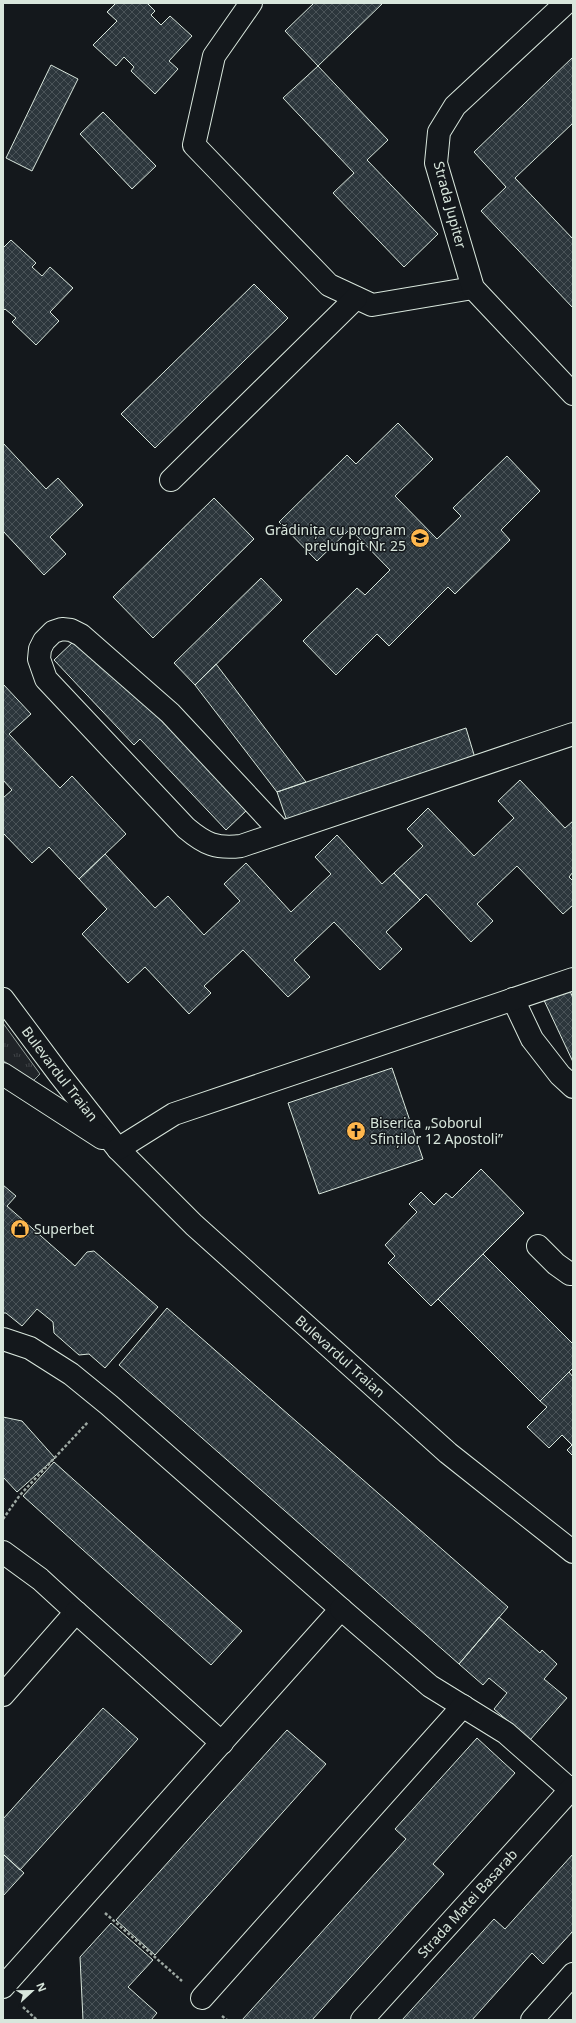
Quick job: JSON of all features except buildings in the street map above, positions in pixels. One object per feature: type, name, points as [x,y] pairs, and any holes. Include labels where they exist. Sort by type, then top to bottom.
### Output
[{"type":"street","points":[[251,3],[214,56],[194,145],[329,285],[372,305],[473,288]]},
{"type":"street","name":"Strada Jupiter","points":[[566,3],[455,106],[439,132],[436,163],[473,288],[573,394]]},
{"type":"street","points":[[170,480],[356,298]]},
{"type":"street","points":[[281,832],[170,713],[90,643],[71,630],[62,628],[53,632],[44,641],[40,649],[40,659],[46,679],[186,828],[197,838],[211,845],[226,848],[241,846],[573,734]]},
{"type":"street","points":[[118,1149],[174,1114],[573,979]]},
{"type":"street","name":"Bulevardul Traian","points":[[3,999],[118,1149],[194,1225],[442,1448],[573,1552]]},
{"type":"street","points":[[513,999],[532,1039],[560,1075],[573,1087]]},
{"type":"street","name":"Bulevardul Traian","points":[[6,1077],[118,1149]]},
{"type":"street","points":[[538,1246],[556,1264],[570,1274],[573,1273]]},
{"type":"street","points":[[3,1339],[30,1348],[70,1374],[106,1402],[430,1686],[506,1733],[572,1789]]},
{"type":"street","points":[[3,1552],[40,1579],[222,1743]]},
{"type":"street","points":[[3,1987],[342,1609]]},
{"type":"street","points":[[3,1695],[76,1612]]},
{"type":"street","points":[[202,1998],[463,1706]]},
{"type":"street","name":"Strada Matei Basarab","points":[[362,2020],[572,1789]]},
{"type":"street","points":[[532,2020],[573,1974]]},
{"type":"path","points":[[3,1519],[20,1495],[106,1402]]},
{"type":"path","points":[[85,1896],[227,2020]]},
{"type":"green space","points":[[3,1023],[40,1074],[30,1084],[3,1060]]},
{"type":"place","name":"Grădinița cu program prelungit Nr. 25","points":[[420,538]]},
{"type":"place","name":"Biserica „Soborul Sfinților 12 Apostoli”","points":[[356,1131]]},
{"type":"place","name":"Superbet","points":[[20,1229]]}]
